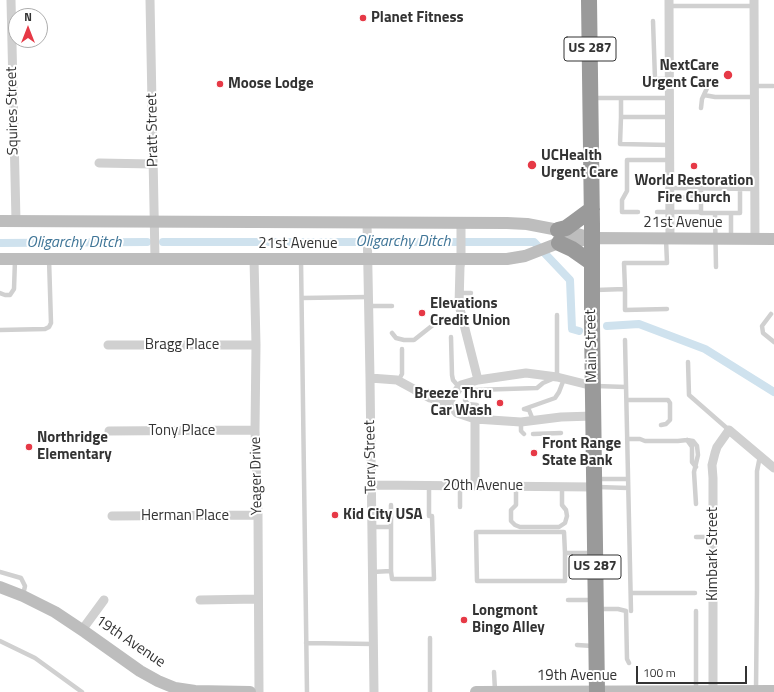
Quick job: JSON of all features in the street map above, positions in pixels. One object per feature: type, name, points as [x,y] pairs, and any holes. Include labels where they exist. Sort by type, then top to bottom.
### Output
[{"type":"highway","name":"Main Street","points":[[590,0],[593,416],[597,692]]},
{"type":"highway","points":[[592,208],[566,228],[555,240],[572,249],[592,263]]},
{"type":"street","name":"Squires Street","points":[[11,0],[16,221]]},
{"type":"street","name":"Pratt Street","points":[[150,0],[155,259]]},
{"type":"street","points":[[668,239],[670,212],[669,3]]},
{"type":"street","points":[[754,3],[754,239]]},
{"type":"street","points":[[99,163],[153,164]]},
{"type":"street","name":"21st Avenue","points":[[0,221],[154,222],[367,228],[461,222],[507,223],[527,224],[555,240]]},
{"type":"street","points":[[461,222],[462,260],[460,267],[459,306],[478,380]]},
{"type":"street","name":"Terry Street","points":[[367,228],[374,692]]},
{"type":"street","name":"21st Avenue","points":[[0,259],[302,260],[367,254],[462,260],[507,260],[535,252],[555,240],[574,233],[592,238],[774,239]]},
{"type":"street","name":"Yeager Drive","points":[[254,260],[259,692]]},
{"type":"street","name":"Bragg Place","points":[[108,345],[256,345]]},
{"type":"street","points":[[448,403],[461,384],[526,373],[560,378],[593,386]]},
{"type":"street","points":[[370,378],[397,380],[430,398],[448,403],[457,413],[475,419],[521,422],[565,416],[593,416]]},
{"type":"street","points":[[475,419],[475,486]]},
{"type":"street","name":"Tony Place","points":[[109,431],[256,430]]},
{"type":"street","points":[[733,433],[774,468]]},
{"type":"street","name":"Kimbark Street","points":[[714,691],[712,465],[718,448],[733,433]]},
{"type":"street","name":"20th Avenue","points":[[371,485],[562,486],[594,483]]},
{"type":"street","name":"Herman Place","points":[[112,516],[258,515]]},
{"type":"street","name":"19th Avenue","points":[[0,587],[23,596],[55,612],[140,671],[158,681],[175,688],[195,691],[250,692]]},
{"type":"street","points":[[200,600],[258,599]]},
{"type":"street","points":[[82,630],[104,600]]},
{"type":"street","name":"19th Avenue","points":[[476,692],[774,691]]},
{"type":"lane","points":[[669,3],[754,3]]},
{"type":"lane","points":[[653,21],[655,79],[669,79]]},
{"type":"lane","points":[[701,108],[702,99],[708,86]]},
{"type":"lane","points":[[754,86],[773,86]]},
{"type":"lane","points":[[704,95],[715,97],[754,97]]},
{"type":"lane","points":[[591,98],[669,98]]},
{"type":"lane","points":[[621,98],[620,144],[669,145]]},
{"type":"lane","points":[[621,117],[669,117]]},
{"type":"lane","points":[[638,212],[622,212],[622,200],[627,191],[627,160],[670,160]]},
{"type":"lane","points":[[670,188],[754,189]]},
{"type":"lane","points":[[701,188],[701,212]]},
{"type":"lane","points":[[657,212],[740,213],[740,188]]},
{"type":"lane","points":[[670,198],[701,197]]},
{"type":"lane","points":[[715,213],[716,267]]},
{"type":"lane","points":[[731,213],[731,239]]},
{"type":"lane","points":[[667,309],[625,310],[624,263],[667,263],[668,239]]},
{"type":"lane","points":[[0,293],[10,295],[14,289],[15,259]]},
{"type":"lane","points":[[0,330],[45,330],[49,327],[51,323],[49,259]]},
{"type":"lane","points":[[302,260],[307,692]]},
{"type":"lane","points":[[592,290],[624,289]]},
{"type":"lane","points":[[459,293],[471,293]]},
{"type":"lane","points":[[302,298],[368,302],[392,306]]},
{"type":"lane","points":[[771,314],[762,326],[763,333],[774,342]]},
{"type":"lane","points":[[533,420],[529,410],[524,408],[555,398],[559,392],[560,378],[557,315]]},
{"type":"lane","points":[[392,333],[396,338],[414,340],[438,321],[462,319]]},
{"type":"lane","points":[[451,337],[452,374],[453,380],[459,387]]},
{"type":"lane","points":[[625,340],[631,611]]},
{"type":"lane","points":[[398,381],[402,374],[402,349]]},
{"type":"lane","points":[[688,362],[689,395],[733,433]]},
{"type":"lane","points":[[477,405],[468,404],[465,400],[466,396],[470,392],[475,390],[537,388],[543,383],[560,378]]},
{"type":"lane","points":[[593,386],[626,387]]},
{"type":"lane","points":[[626,400],[668,400],[670,403],[670,420],[666,424],[661,425]]},
{"type":"lane","points":[[521,422],[521,431],[524,434]]},
{"type":"lane","points":[[533,434],[561,433]]},
{"type":"lane","points":[[627,439],[640,439],[644,441],[687,440],[692,447],[692,462],[696,467],[694,472],[696,504]]},
{"type":"lane","points":[[756,691],[758,589],[757,471],[760,456]]},
{"type":"lane","points":[[594,483],[628,478]]},
{"type":"lane","points":[[594,483],[628,488]]},
{"type":"lane","points":[[391,505],[392,579],[434,579],[432,516],[429,516],[429,486]]},
{"type":"lane","points":[[460,486],[460,507]]},
{"type":"lane","points":[[516,486],[516,505],[511,510],[511,521],[520,527],[559,527],[565,523],[567,516],[566,510],[562,505],[562,486]]},
{"type":"lane","points":[[372,527],[391,527]]},
{"type":"lane","points":[[476,532],[564,532],[565,553],[565,581],[477,581],[476,532]]},
{"type":"lane","points":[[696,537],[713,537]]},
{"type":"lane","points":[[565,553],[595,553]]},
{"type":"lane","points":[[372,572],[391,571]]},
{"type":"lane","points":[[0,572],[21,578],[25,586],[23,596]]},
{"type":"lane","points":[[631,593],[695,593]]},
{"type":"lane","points":[[568,600],[596,604],[626,611],[627,659],[629,663]]},
{"type":"lane","points":[[694,691],[696,611]]},
{"type":"lane","points":[[430,638],[430,692]]},
{"type":"lane","points":[[0,641],[35,658],[82,692]]},
{"type":"lane","points":[[306,643],[373,644]]},
{"type":"lane","points":[[577,645],[596,646]]},
{"type":"lane","points":[[494,672],[495,692]]},
{"type":"waterway","name":"Oligarchy Ditch","points":[[0,243],[147,242]]},
{"type":"waterway","name":"Oligarchy Ditch","points":[[163,242],[534,242],[570,280],[572,329],[579,331]]},
{"type":"waterway","name":"Oligarchy Ditch","points":[[607,326],[639,324],[705,349],[774,392]]},
{"type":"place","name":"Planet Fitness","points":[[363,18]]},
{"type":"place","name":"NextCare Urgent Care","points":[[728,75]]},
{"type":"place","name":"Moose Lodge","points":[[220,84]]},
{"type":"place","name":"UCHealth Urgent Care","points":[[532,165]]},
{"type":"place","name":"World Restoration Fire Church","points":[[694,166]]},
{"type":"place","name":"Elevations Credit Union","points":[[422,313]]},
{"type":"place","name":"Breeze Thru Car Wash","points":[[500,403]]},
{"type":"place","name":"Northridge Elementary","points":[[29,447]]},
{"type":"place","name":"Front Range State Bank","points":[[534,453]]},
{"type":"place","name":"Kid City USA","points":[[335,515]]},
{"type":"place","name":"Longmont Bingo Alley","points":[[464,620]]}]
